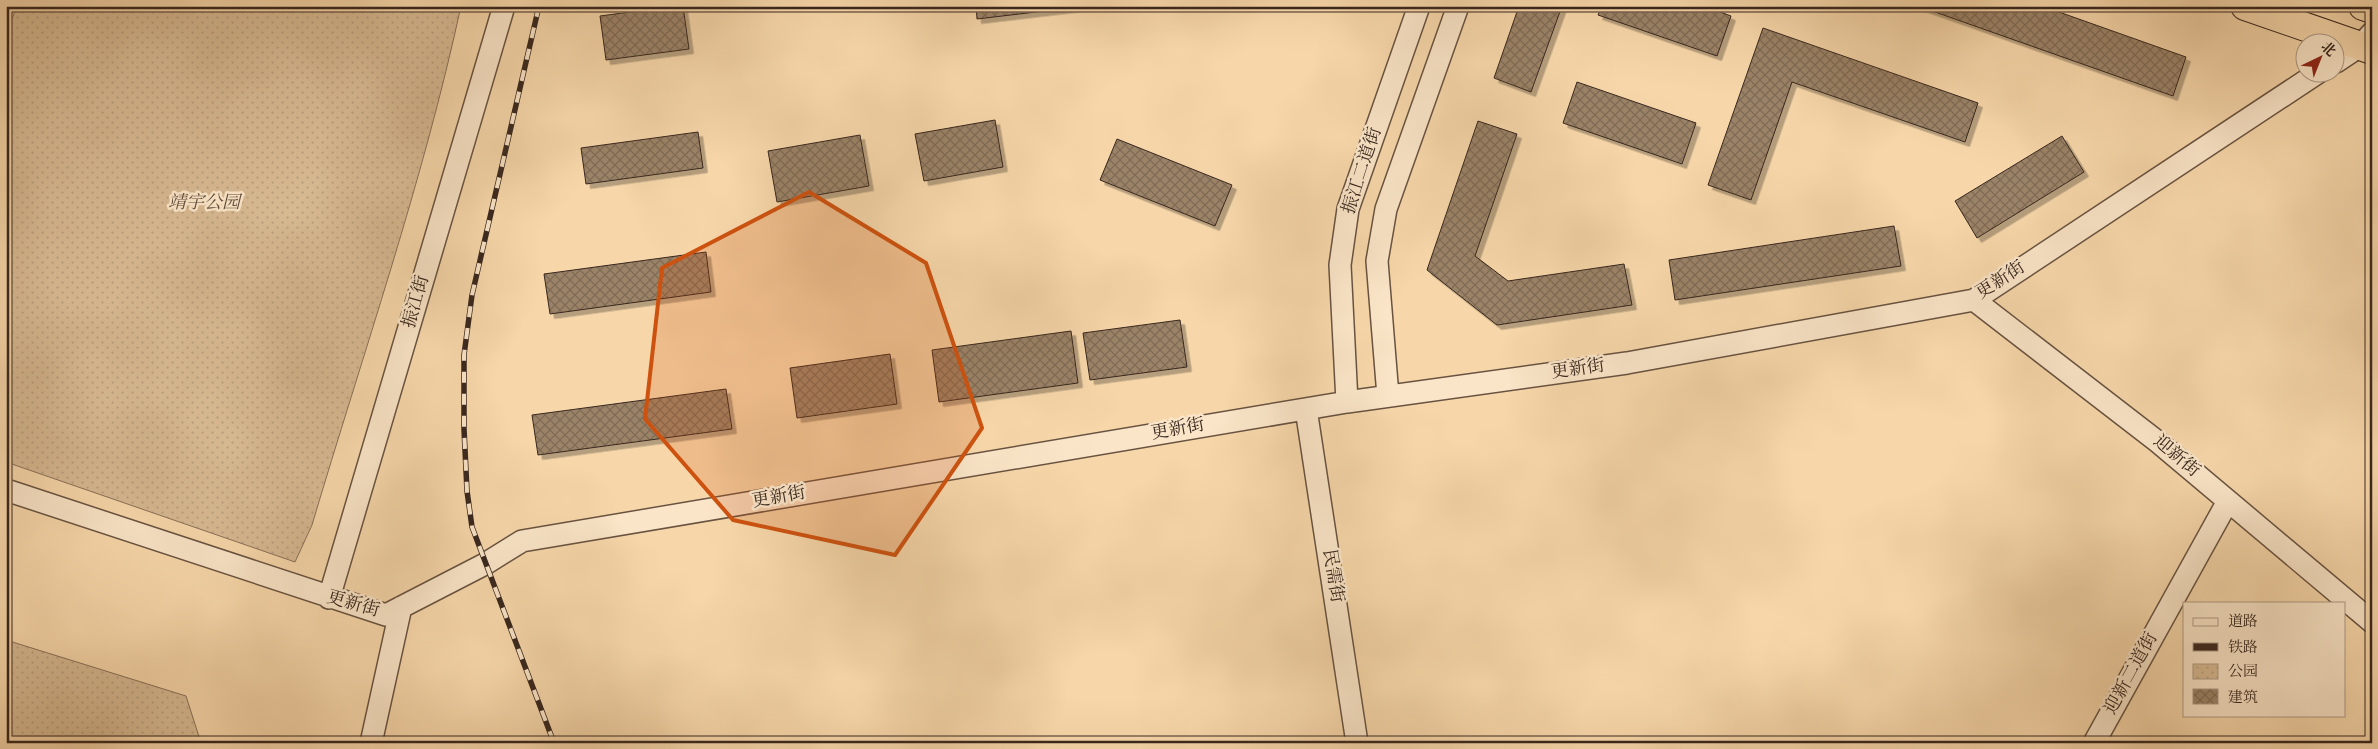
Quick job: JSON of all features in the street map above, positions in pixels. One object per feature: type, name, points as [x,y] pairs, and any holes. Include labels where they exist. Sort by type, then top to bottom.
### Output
[{"type":"highway","points":[[2245,6],[2368,43]]},
{"type":"highway","points":[[2362,6],[2372,10]]},
{"type":"street","name":"振江街","points":[[329,598],[504,6]]},
{"type":"street","name":"振江二道街","points":[[1347,402],[1340,265],[1348,209],[1419,6]]},
{"type":"street","name":"振江二道街","points":[[1388,396],[1377,261],[1386,209],[1458,6]]},
{"type":"street","points":[[2346,56],[2368,43]]},
{"type":"street","name":"更新街","points":[[6,490],[329,598],[393,611],[485,564],[522,541],[1347,402],[1627,363],[1974,300],[2304,82]]},
{"type":"street","name":"迎新街","points":[[1974,300],[2158,442],[2372,622]]},
{"type":"street","name":"民需街","points":[[1306,409],[1357,743]]},
{"type":"street","name":"迎新二道街","points":[[2094,743],[2228,501]]},
{"type":"street","points":[[359,743],[393,611]]},
{"type":"street","points":[[371,743],[393,611]]},
{"type":"highlighted area","points":[[809,192],[926,263],[982,428],[895,555],[733,520],[645,419],[662,268]]},
{"type":"green space","name":"靖宇公园","points":[[17,6],[461,6],[446,72],[411,202],[312,525],[295,562],[6,462],[6,35]]},
{"type":"green space","points":[[6,640],[186,696],[201,743],[6,742]]},
{"type":"building","points":[[683,6],[689,49],[606,60],[600,16]]},
{"type":"building","points":[[976,6],[1087,6],[977,19]]},
{"type":"building","points":[[1519,6],[1562,6],[1531,92],[1494,78]]},
{"type":"building","points":[[1602,6],[1704,6],[1731,16],[1717,56],[1598,15]]},
{"type":"building","points":[[1918,6],[2042,6],[2186,57],[2173,96]]},
{"type":"building","points":[[1763,28],[1978,103],[1965,142],[1792,82],[1751,200],[1708,185]]},
{"type":"building","points":[[1577,82],[1696,123],[1682,164],[1563,123]]},
{"type":"building","points":[[995,120],[1003,167],[924,181],[915,134]]},
{"type":"building","points":[[1478,121],[1517,134],[1475,256],[1508,281],[1624,264],[1632,305],[1497,325],[1427,270]]},
{"type":"building","points":[[698,132],[703,168],[586,184],[581,148]]},
{"type":"building","points":[[860,135],[869,186],[777,202],[768,151]]},
{"type":"building","points":[[2062,136],[2084,172],[1977,238],[1955,201]]},
{"type":"building","points":[[1117,139],[1232,185],[1215,226],[1100,180]]},
{"type":"building","points":[[1894,226],[1901,266],[1675,300],[1669,260]]},
{"type":"building","points":[[706,252],[711,292],[550,314],[544,274]]},
{"type":"building","points":[[1180,320],[1187,367],[1090,380],[1083,333]]},
{"type":"building","points":[[1071,331],[1078,383],[939,402],[932,350]]},
{"type":"building","points":[[890,354],[897,404],[797,418],[790,368]]},
{"type":"building","points":[[726,389],[732,429],[538,455],[532,415]]},
{"type":"railway","points":[[539,6],[472,295],[464,355],[464,429],[467,491],[472,527],[554,743]]}]
